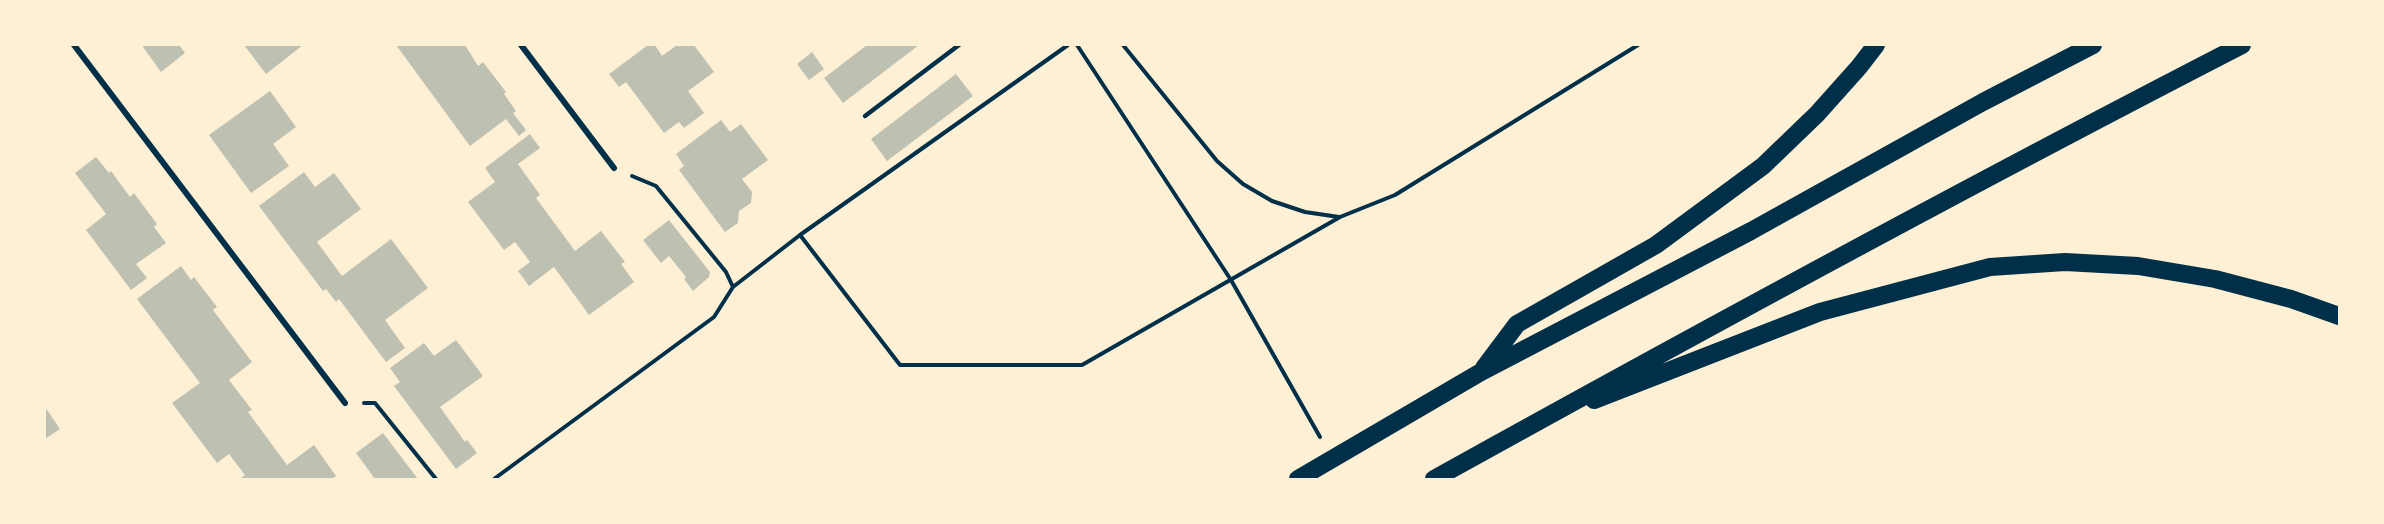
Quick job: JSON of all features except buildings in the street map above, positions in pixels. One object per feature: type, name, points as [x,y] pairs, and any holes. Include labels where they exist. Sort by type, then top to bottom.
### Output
[{"type":"highway","points":[[1481,372],[1517,324],[1656,245],[1762,166],[1817,114],[1876,45]]},
{"type":"highway","points":[[1298,479],[1481,372],[1750,231],[1983,102],[2093,45]]},
{"type":"highway","points":[[1434,479],[1663,351],[2012,163],[2242,45]]},
{"type":"highway","points":[[1531,425],[1820,312],[1990,267],[2065,262],[2138,266],[2215,279],[2291,298],[2339,316]]},
{"type":"street","points":[[74,45],[345,403]]},
{"type":"street","points":[[521,45],[614,168]]},
{"type":"lane","points":[[865,117],[959,45]]},
{"type":"path","points":[[494,479],[714,317],[733,287],[800,235],[1068,45]]},
{"type":"path","points":[[1077,45],[1231,280],[1321,439]]},
{"type":"path","points":[[1123,45],[1217,161],[1244,184],[1272,201],[1305,212],[1340,217]]},
{"type":"path","points":[[800,235],[900,365],[1083,365],[1340,217],[1395,195],[1638,45]]},
{"type":"path","points":[[614,168],[656,186],[726,272],[733,287]]},
{"type":"path","points":[[345,403],[375,403],[436,479]]}]
